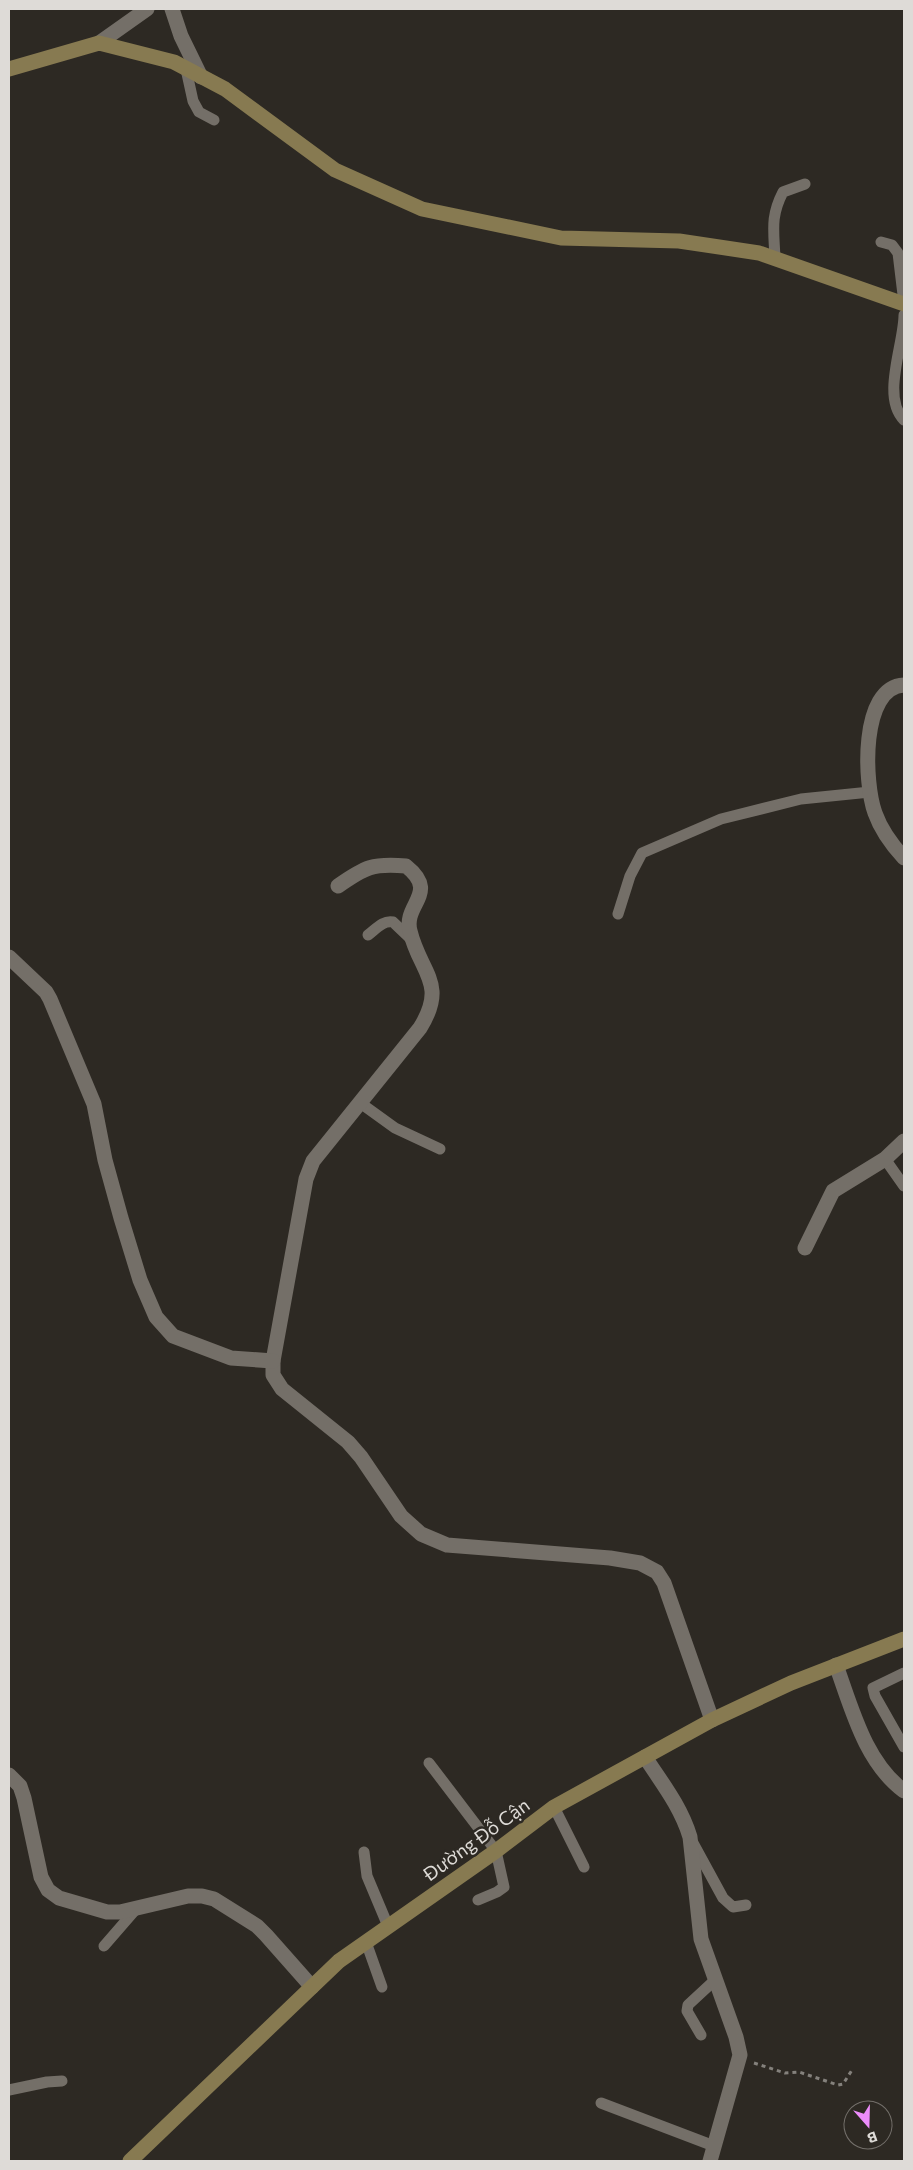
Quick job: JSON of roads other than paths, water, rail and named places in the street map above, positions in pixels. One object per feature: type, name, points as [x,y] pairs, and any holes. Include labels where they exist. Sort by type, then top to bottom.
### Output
[{"type":"street","points":[[9,69],[99,43],[147,9]]},
{"type":"street","points":[[172,9],[181,36],[201,77]]},
{"type":"street","points":[[99,43],[174,62],[225,89],[336,170],[422,209],[561,238],[679,241],[759,253],[904,304]]},
{"type":"street","points":[[904,685],[897,685],[887,690],[879,700],[869,736],[867,756],[870,792],[875,813],[884,833],[904,858]]},
{"type":"street","points":[[338,886],[361,870],[371,866],[406,866],[418,878],[421,886],[421,896],[410,919],[409,930],[430,979],[433,996],[430,1012],[420,1028],[313,1161],[306,1179],[273,1360],[273,1375],[282,1389],[348,1442],[361,1457],[400,1516],[421,1534],[447,1545],[610,1558],[640,1563],[657,1572],[664,1583],[712,1720]]},
{"type":"street","points":[[9,957],[46,992],[94,1104],[105,1160],[121,1218],[140,1280],[156,1317],[173,1336],[230,1358],[273,1360]]},
{"type":"street","points":[[805,1248],[833,1191],[885,1159],[904,1141]]},
{"type":"street","name":"Đường Đỗ Cận","points":[[130,2161],[339,1961],[496,1851],[554,1807],[712,1720],[791,1683],[904,1641]]},
{"type":"street","points":[[836,1665],[864,1739],[873,1757],[883,1772],[904,1791]]},
{"type":"street","points":[[645,1757],[680,1809],[690,1837],[701,1939],[736,2037],[740,2058],[710,2161]]},
{"type":"street","points":[[9,1775],[14,1786],[41,1878],[48,1890],[59,1898],[107,1912],[120,1912],[188,1896],[202,1896],[214,1899],[257,1926],[312,1987]]},
{"type":"lane","points":[[186,69],[193,101],[199,112],[214,120]]},
{"type":"lane","points":[[775,258],[773,219],[775,207],[783,192],[805,184]]},
{"type":"lane","points":[[881,242],[892,245],[898,253],[904,304]]},
{"type":"lane","points":[[904,314],[904,329],[892,390],[899,415],[904,420]]},
{"type":"lane","points":[[618,914],[630,876],[642,852],[721,819],[801,799],[870,792]]},
{"type":"lane","points":[[368,935],[385,922],[390,921],[414,943]]},
{"type":"lane","points":[[359,1102],[395,1128],[440,1149]]},
{"type":"lane","points":[[885,1159],[904,1186]]},
{"type":"lane","points":[[904,1673],[873,1688],[874,1696],[904,1747]]},
{"type":"lane","points":[[429,1764],[496,1851],[504,1887],[478,1900]]},
{"type":"lane","points":[[554,1807],[584,1867]]},
{"type":"lane","points":[[690,1837],[723,1898],[733,1907],[746,1905]]},
{"type":"lane","points":[[364,1852],[367,1876],[388,1926]]},
{"type":"lane","points":[[104,1946],[137,1908]]},
{"type":"lane","points":[[366,1942],[382,1987]]},
{"type":"lane","points":[[701,2035],[687,2011],[688,2005],[715,1980]]},
{"type":"lane","points":[[9,2090],[47,2082],[62,2081]]},
{"type":"lane","points":[[601,2103],[714,2146]]}]
